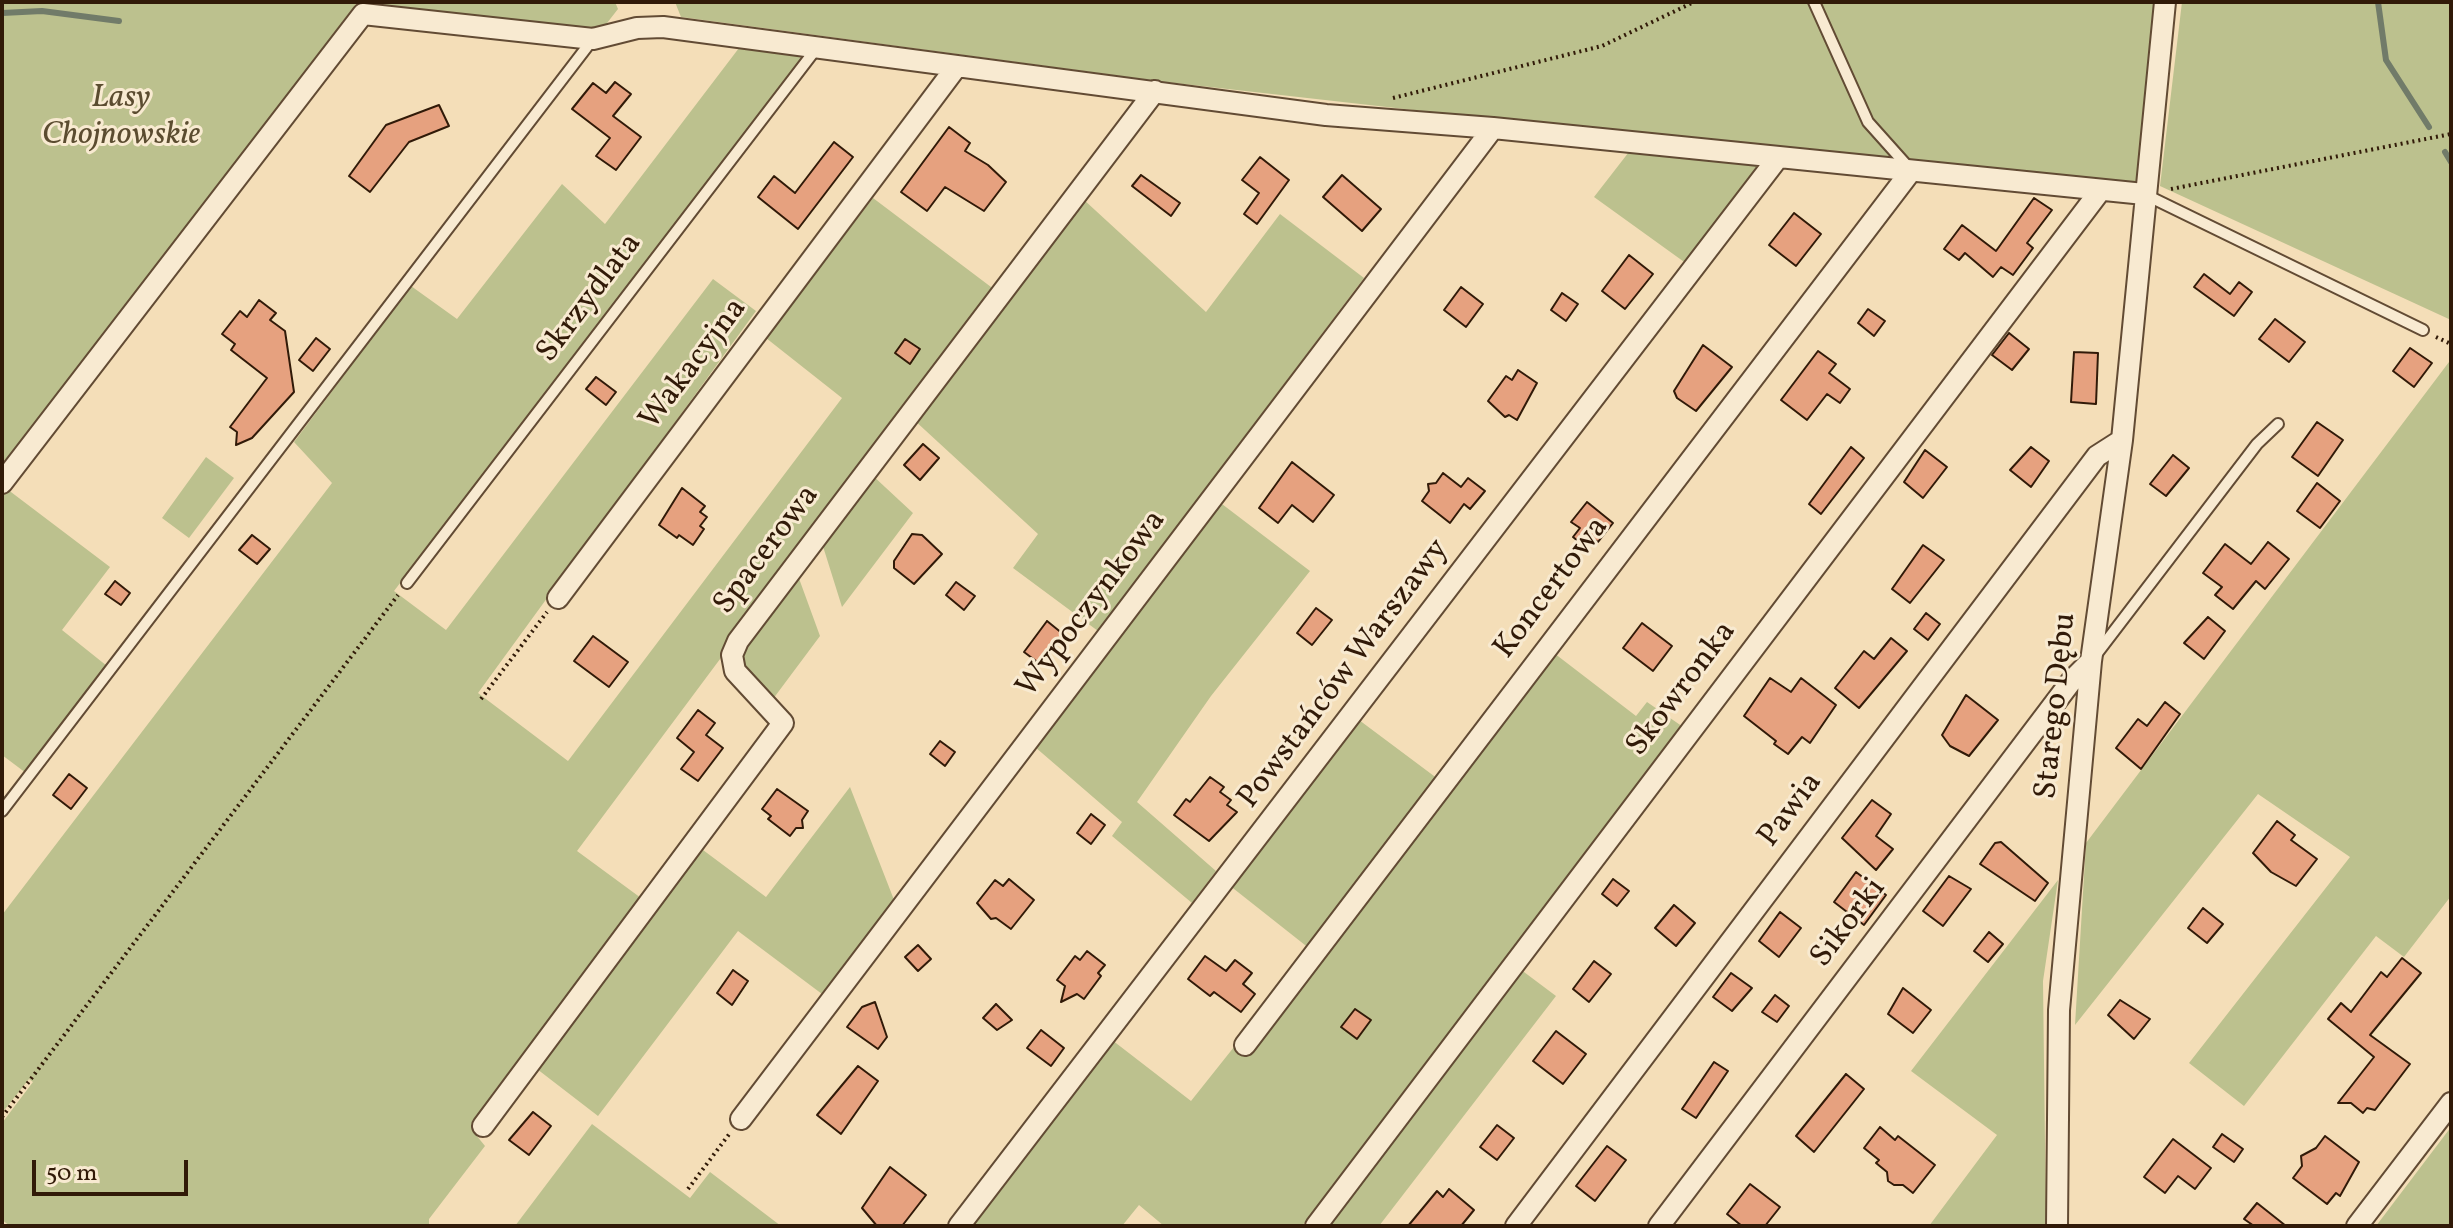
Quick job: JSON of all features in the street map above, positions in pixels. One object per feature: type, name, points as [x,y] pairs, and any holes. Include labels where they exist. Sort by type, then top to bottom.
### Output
[{"type":"street","name":"Starego Dębu","points":[[2057,1226],[2059,1010],[2091,661],[2122,440],[2165,2]]},
{"type":"street","points":[[2,483],[363,14],[593,39],[637,28],[663,27],[1326,115],[1493,128],[2144,194]]},
{"type":"street","name":"Wakacyjna","points":[[558,598],[957,66]]},
{"type":"street","name":"Spacerowa","points":[[483,1126],[783,723],[735,671],[732,655],[738,641],[1155,91]]},
{"type":"street","name":"Wypoczynkowa","points":[[741,1119],[1493,128]]},
{"type":"street","name":"Powstańców Warszawy","points":[[959,1226],[1777,159]]},
{"type":"street","name":"Koncertowa","points":[[1245,1045],[1911,171]]},
{"type":"street","name":"Skowronka","points":[[1316,1226],[2100,191]]},
{"type":"street","name":"Pawia","points":[[1516,1226],[2097,456],[2122,440]]},
{"type":"street","name":"Sikorki","points":[[1659,1226],[2073,679],[2091,661]]},
{"type":"street","points":[[2357,1226],[2451,1103]]},
{"type":"lane","points":[[1814,2],[1868,122],[1911,171]]},
{"type":"lane","points":[[2,811],[593,39]]},
{"type":"lane","name":"Skrzydlata","points":[[407,583],[817,47]]},
{"type":"lane","points":[[2144,194],[2423,330]]},
{"type":"lane","points":[[2091,661],[2257,444],[2278,424]]},
{"type":"path","points":[[1387,100],[1602,46],[1694,2]]},
{"type":"path","points":[[2144,194],[2451,134]]},
{"type":"path","points":[[2,1117],[407,583]]},
{"type":"path","points":[[481,699],[558,598]]},
{"type":"path","points":[[688,1189],[741,1119]]},
{"type":"green space","name":"Lasy Chojnowskie","points":[[2,2],[615,2],[618,9],[600,32],[356,4],[2,469]]},
{"type":"green space","points":[[675,2],[2156,2],[2138,182],[1767,150],[1157,81],[681,17]]},
{"type":"green space","points":[[2182,2],[2451,2],[2451,320],[2160,186]]},
{"type":"green space","points":[[739,48],[804,55],[394,591],[446,630],[713,279],[756,311],[478,693],[568,761],[842,398],[766,338],[873,198],[995,290],[577,851],[641,898],[492,1094],[494,1100],[472,1130],[485,1146],[429,1219],[429,1226],[10,1226],[2,1220],[2,1123],[33,1082],[29,1079],[2,1113],[2,915],[332,483],[294,442],[411,286],[457,319],[562,184],[605,224]]},
{"type":"green space","points":[[1632,148],[1766,164],[1687,264],[1594,197]]},
{"type":"green space","points":[[1083,199],[1206,312],[1280,214],[1364,278],[1098,631],[1013,568],[1038,534],[913,419]]},
{"type":"green space","points":[[2449,362],[2451,896],[2404,957],[2376,936],[2244,1106],[2189,1063],[2350,857],[2258,794],[2075,1025],[2086,843]]},
{"type":"green space","points":[[206,457],[234,478],[189,538],[162,518]]},
{"type":"green space","points":[[871,474],[913,513],[842,607],[821,540]]},
{"type":"green space","points":[[7,489],[110,567],[62,630],[107,666],[26,773],[2,755],[2,495]]},
{"type":"green space","points":[[1218,501],[1310,571],[1211,696],[1137,802],[1216,871],[1192,903],[1112,836],[1122,822],[1035,747]]},
{"type":"green space","points":[[797,573],[820,636],[773,699],[742,670],[740,648]]},
{"type":"green space","points":[[1550,650],[1636,716],[1647,702],[1686,729],[1302,1226],[1164,1226],[1139,1205],[1122,1226],[967,1226],[1112,1040],[1191,1101]]},
{"type":"green space","points":[[1355,717],[1438,779],[1310,949],[1229,885]]},
{"type":"green space","points":[[850,787],[896,905],[826,997],[738,931],[598,1116],[537,1069],[703,850],[766,897]]},
{"type":"green space","points":[[2058,880],[2043,981],[2046,1226],[1929,1226],[1997,1135],[1911,1071]]},
{"type":"green space","points":[[1516,966],[1556,996],[1379,1226],[1324,1226]]},
{"type":"green space","points":[[592,1124],[690,1198],[710,1172],[781,1226],[515,1226]]},
{"type":"green space","points":[[2451,1127],[2451,1226],[2376,1226]]},
{"type":"building","points":[[615,82],[631,94],[613,116],[641,137],[616,170],[596,156],[610,138],[572,109],[593,83],[606,93]]},
{"type":"building","points":[[439,105],[449,126],[409,142],[370,192],[349,176],[386,125]]},
{"type":"building","points":[[949,127],[970,143],[965,151],[988,165],[1006,182],[984,211],[945,187],[927,211],[901,192]]},
{"type":"building","points":[[834,142],[853,157],[798,229],[758,197],[774,176],[795,193]]},
{"type":"building","points":[[1260,157],[1289,180],[1257,224],[1244,214],[1259,193],[1242,180]]},
{"type":"building","points":[[1141,175],[1180,203],[1171,216],[1132,186]]},
{"type":"building","points":[[1342,175],[1381,209],[1362,231],[1323,197]]},
{"type":"building","points":[[2034,198],[2052,210],[2027,243],[2033,248],[2013,275],[2001,267],[1993,277],[1965,253],[1959,260],[1944,249],[1962,225],[1996,251]]},
{"type":"building","points":[[1794,213],[1821,234],[1796,266],[1769,245]]},
{"type":"building","points":[[1629,255],[1653,274],[1625,309],[1602,291]]},
{"type":"building","points":[[2204,274],[2230,294],[2239,282],[2252,292],[2234,316],[2194,287]]},
{"type":"building","points":[[1461,287],[1483,304],[1466,327],[1444,310]]},
{"type":"building","points":[[1562,293],[1578,304],[1566,321],[1551,310]]},
{"type":"building","points":[[259,300],[276,313],[270,320],[285,331],[294,392],[252,438],[236,445],[237,432],[230,427],[267,378],[231,350],[235,344],[222,334],[240,311],[247,317]]},
{"type":"building","points":[[1868,309],[1885,321],[1874,336],[1858,323]]},
{"type":"building","points":[[2275,319],[2305,342],[2289,362],[2259,339]]},
{"type":"building","points":[[2009,333],[2029,349],[2012,370],[1992,355]]},
{"type":"building","points":[[316,338],[330,349],[313,371],[299,360]]},
{"type":"building","points":[[905,339],[920,349],[910,364],[895,353]]},
{"type":"building","points":[[1703,345],[1732,367],[1696,411],[1677,398],[1674,391]]},
{"type":"building","points":[[2410,348],[2432,363],[2414,387],[2393,371]]},
{"type":"building","points":[[1818,351],[1836,364],[1829,373],[1850,389],[1840,403],[1827,394],[1807,420],[1781,400]]},
{"type":"building","points":[[2074,352],[2098,353],[2096,404],[2071,402]]},
{"type":"building","points":[[1518,370],[1537,383],[1517,420],[1509,415],[1505,417],[1488,401],[1506,376],[1512,380]]},
{"type":"building","points":[[596,377],[616,392],[606,405],[586,389]]},
{"type":"building","points":[[2317,422],[2343,440],[2318,476],[2292,457]]},
{"type":"building","points":[[923,444],[939,458],[920,480],[904,465]]},
{"type":"building","points":[[1851,447],[1864,458],[1821,514],[1809,504]]},
{"type":"building","points":[[2031,447],[2049,461],[2031,487],[2010,470]]},
{"type":"building","points":[[1925,450],[1947,467],[1923,498],[1904,482]]},
{"type":"building","points":[[2173,455],[2189,468],[2166,496],[2150,484]]},
{"type":"building","points":[[1292,462],[1334,495],[1313,522],[1292,505],[1278,523],[1259,508]]},
{"type":"building","points":[[1443,473],[1461,487],[1468,478],[1485,491],[1470,509],[1464,504],[1450,523],[1422,501],[1429,491],[1428,484],[1436,483]]},
{"type":"building","points":[[2317,483],[2340,501],[2320,528],[2297,511]]},
{"type":"building","points":[[682,488],[705,506],[700,512],[707,517],[700,526],[704,529],[693,545],[659,525]]},
{"type":"building","points":[[1587,502],[1613,523],[1598,542],[1592,538],[1585,547],[1573,537],[1580,528],[1571,522]]},
{"type":"building","points":[[912,534],[922,535],[942,554],[914,584],[894,568],[894,561]]},
{"type":"building","points":[[252,535],[270,549],[257,564],[239,550]]},
{"type":"building","points":[[2268,542],[2289,559],[2265,589],[2256,581],[2233,609],[2215,595],[2222,587],[2203,573],[2225,544],[2251,564]]},
{"type":"building","points":[[1923,545],[1944,560],[1910,603],[1892,589]]},
{"type":"building","points":[[115,581],[130,593],[121,605],[105,594]]},
{"type":"building","points":[[956,582],[975,596],[964,610],[946,595]]},
{"type":"building","points":[[1316,608],[1332,620],[1312,645],[1297,633]]},
{"type":"building","points":[[1926,613],[1940,624],[1928,640],[1914,629]]},
{"type":"building","points":[[2208,617],[2225,631],[2204,659],[2184,643]]},
{"type":"building","points":[[1047,621],[1063,634],[1040,664],[1024,652]]},
{"type":"building","points":[[1642,623],[1672,646],[1653,671],[1623,648]]},
{"type":"building","points":[[593,636],[628,662],[609,687],[574,661]]},
{"type":"building","points":[[1891,638],[1907,651],[1859,708],[1835,688],[1864,651],[1874,659]]},
{"type":"building","points":[[1770,678],[1791,692],[1801,678],[1836,705],[1810,743],[1802,737],[1788,754],[1744,716]]},
{"type":"building","points":[[1966,695],[1998,720],[1969,756],[1950,746],[1942,735]]},
{"type":"building","points":[[2165,702],[2180,714],[2141,769],[2116,748],[2138,719],[2147,726]]},
{"type":"building","points":[[698,710],[715,723],[706,735],[723,748],[698,781],[681,769],[694,752],[677,738]]},
{"type":"building","points":[[940,741],[955,752],[945,766],[930,754]]},
{"type":"building","points":[[69,774],[87,788],[71,809],[53,795]]},
{"type":"building","points":[[1210,777],[1224,787],[1220,792],[1231,800],[1227,805],[1237,812],[1209,841],[1174,815],[1186,799],[1190,802]]},
{"type":"building","points":[[777,789],[808,811],[802,820],[803,828],[796,828],[790,836],[768,819],[771,816],[762,809]]},
{"type":"building","points":[[1872,800],[1891,814],[1876,836],[1893,849],[1876,870],[1842,838]]},
{"type":"building","points":[[1091,814],[1105,825],[1091,844],[1077,833]]},
{"type":"building","points":[[2277,821],[2295,835],[2291,840],[2317,859],[2296,886],[2271,872],[2253,853]]},
{"type":"building","points":[[2001,842],[2048,883],[2035,901],[1980,864],[1995,843]]},
{"type":"building","points":[[1856,872],[1886,895],[1864,925],[1834,902]]},
{"type":"building","points":[[1949,876],[1971,889],[1943,926],[1923,911]]},
{"type":"building","points":[[1009,879],[1034,900],[1011,929],[996,918],[991,919],[977,903],[995,880],[1003,886]]},
{"type":"building","points":[[1613,879],[1629,891],[1617,906],[1602,894]]},
{"type":"building","points":[[1674,905],[1695,923],[1676,946],[1655,928]]},
{"type":"building","points":[[2203,908],[2223,924],[2207,943],[2188,928]]},
{"type":"building","points":[[1780,912],[1801,928],[1779,957],[1759,941]]},
{"type":"building","points":[[1989,932],[2003,944],[1988,962],[1974,951]]},
{"type":"building","points":[[918,945],[931,959],[918,971],[905,957]]},
{"type":"building","points":[[1087,951],[1105,965],[1098,973],[1101,976],[1084,999],[1077,994],[1061,1002],[1065,986],[1057,980],[1075,956],[1080,960]]},
{"type":"building","points":[[1205,956],[1226,971],[1235,960],[1252,973],[1243,984],[1255,994],[1241,1012],[1214,992],[1210,996],[1188,979]]},
{"type":"building","points":[[2402,958],[2421,973],[2370,1035],[2410,1064],[2375,1110],[2367,1108],[2363,1113],[2351,1103],[2338,1103],[2374,1057],[2328,1019],[2341,1003],[2351,1012],[2381,972],[2387,977]]},
{"type":"building","points":[[1594,961],[1611,974],[1589,1002],[1573,989]]},
{"type":"building","points":[[733,970],[748,981],[732,1005],[717,993]]},
{"type":"building","points":[[1731,973],[1752,988],[1732,1011],[1713,997]]},
{"type":"building","points":[[1903,988],[1931,1010],[1913,1033],[1888,1014]]},
{"type":"building","points":[[1775,995],[1789,1006],[1777,1022],[1762,1012]]},
{"type":"building","points":[[2120,1000],[2150,1019],[2134,1039],[2108,1015]]},
{"type":"building","points":[[875,1002],[887,1037],[878,1049],[847,1027],[862,1007]]},
{"type":"building","points":[[996,1004],[1012,1020],[997,1030],[983,1018]]},
{"type":"building","points":[[1355,1009],[1371,1020],[1357,1039],[1341,1027]]},
{"type":"building","points":[[1041,1030],[1064,1048],[1051,1066],[1027,1048]]},
{"type":"building","points":[[1556,1031],[1586,1054],[1563,1084],[1533,1061]]},
{"type":"building","points":[[1714,1062],[1728,1071],[1696,1118],[1682,1109]]},
{"type":"building","points":[[858,1066],[878,1081],[841,1134],[817,1115]]},
{"type":"building","points":[[1846,1074],[1864,1089],[1814,1152],[1796,1136]]},
{"type":"building","points":[[533,1112],[551,1126],[529,1155],[509,1140]]},
{"type":"building","points":[[1497,1125],[1514,1138],[1497,1160],[1480,1147]]},
{"type":"building","points":[[1880,1127],[1895,1140],[1898,1136],[1935,1165],[1913,1193],[1903,1185],[1888,1181],[1887,1172],[1876,1163],[1879,1160],[1864,1148]]},
{"type":"building","points":[[2222,1134],[2243,1149],[2234,1162],[2213,1147]]},
{"type":"building","points":[[2325,1136],[2359,1162],[2340,1196],[2336,1193],[2327,1204],[2293,1178],[2302,1166],[2301,1156],[2316,1148]]},
{"type":"building","points":[[2173,1139],[2211,1168],[2195,1189],[2178,1176],[2165,1193],[2144,1177]]},
{"type":"building","points":[[1607,1146],[1626,1160],[1595,1201],[1576,1186]]},
{"type":"building","points":[[890,1167],[926,1195],[902,1226],[877,1226],[862,1208]]},
{"type":"building","points":[[1750,1184],[1780,1207],[1765,1226],[1742,1226],[1727,1214]]},
{"type":"building","points":[[1449,1189],[1474,1210],[1461,1226],[1408,1226],[1437,1191],[1443,1197]]},
{"type":"building","points":[[2257,1203],[2286,1226],[2254,1226],[2244,1219]]},
{"type":"waterway","points":[[2378,2],[2386,60],[2429,127]]},
{"type":"waterway","points":[[2,13],[42,11],[119,21]]},
{"type":"waterway","points":[[2445,152],[2451,162]]}]
